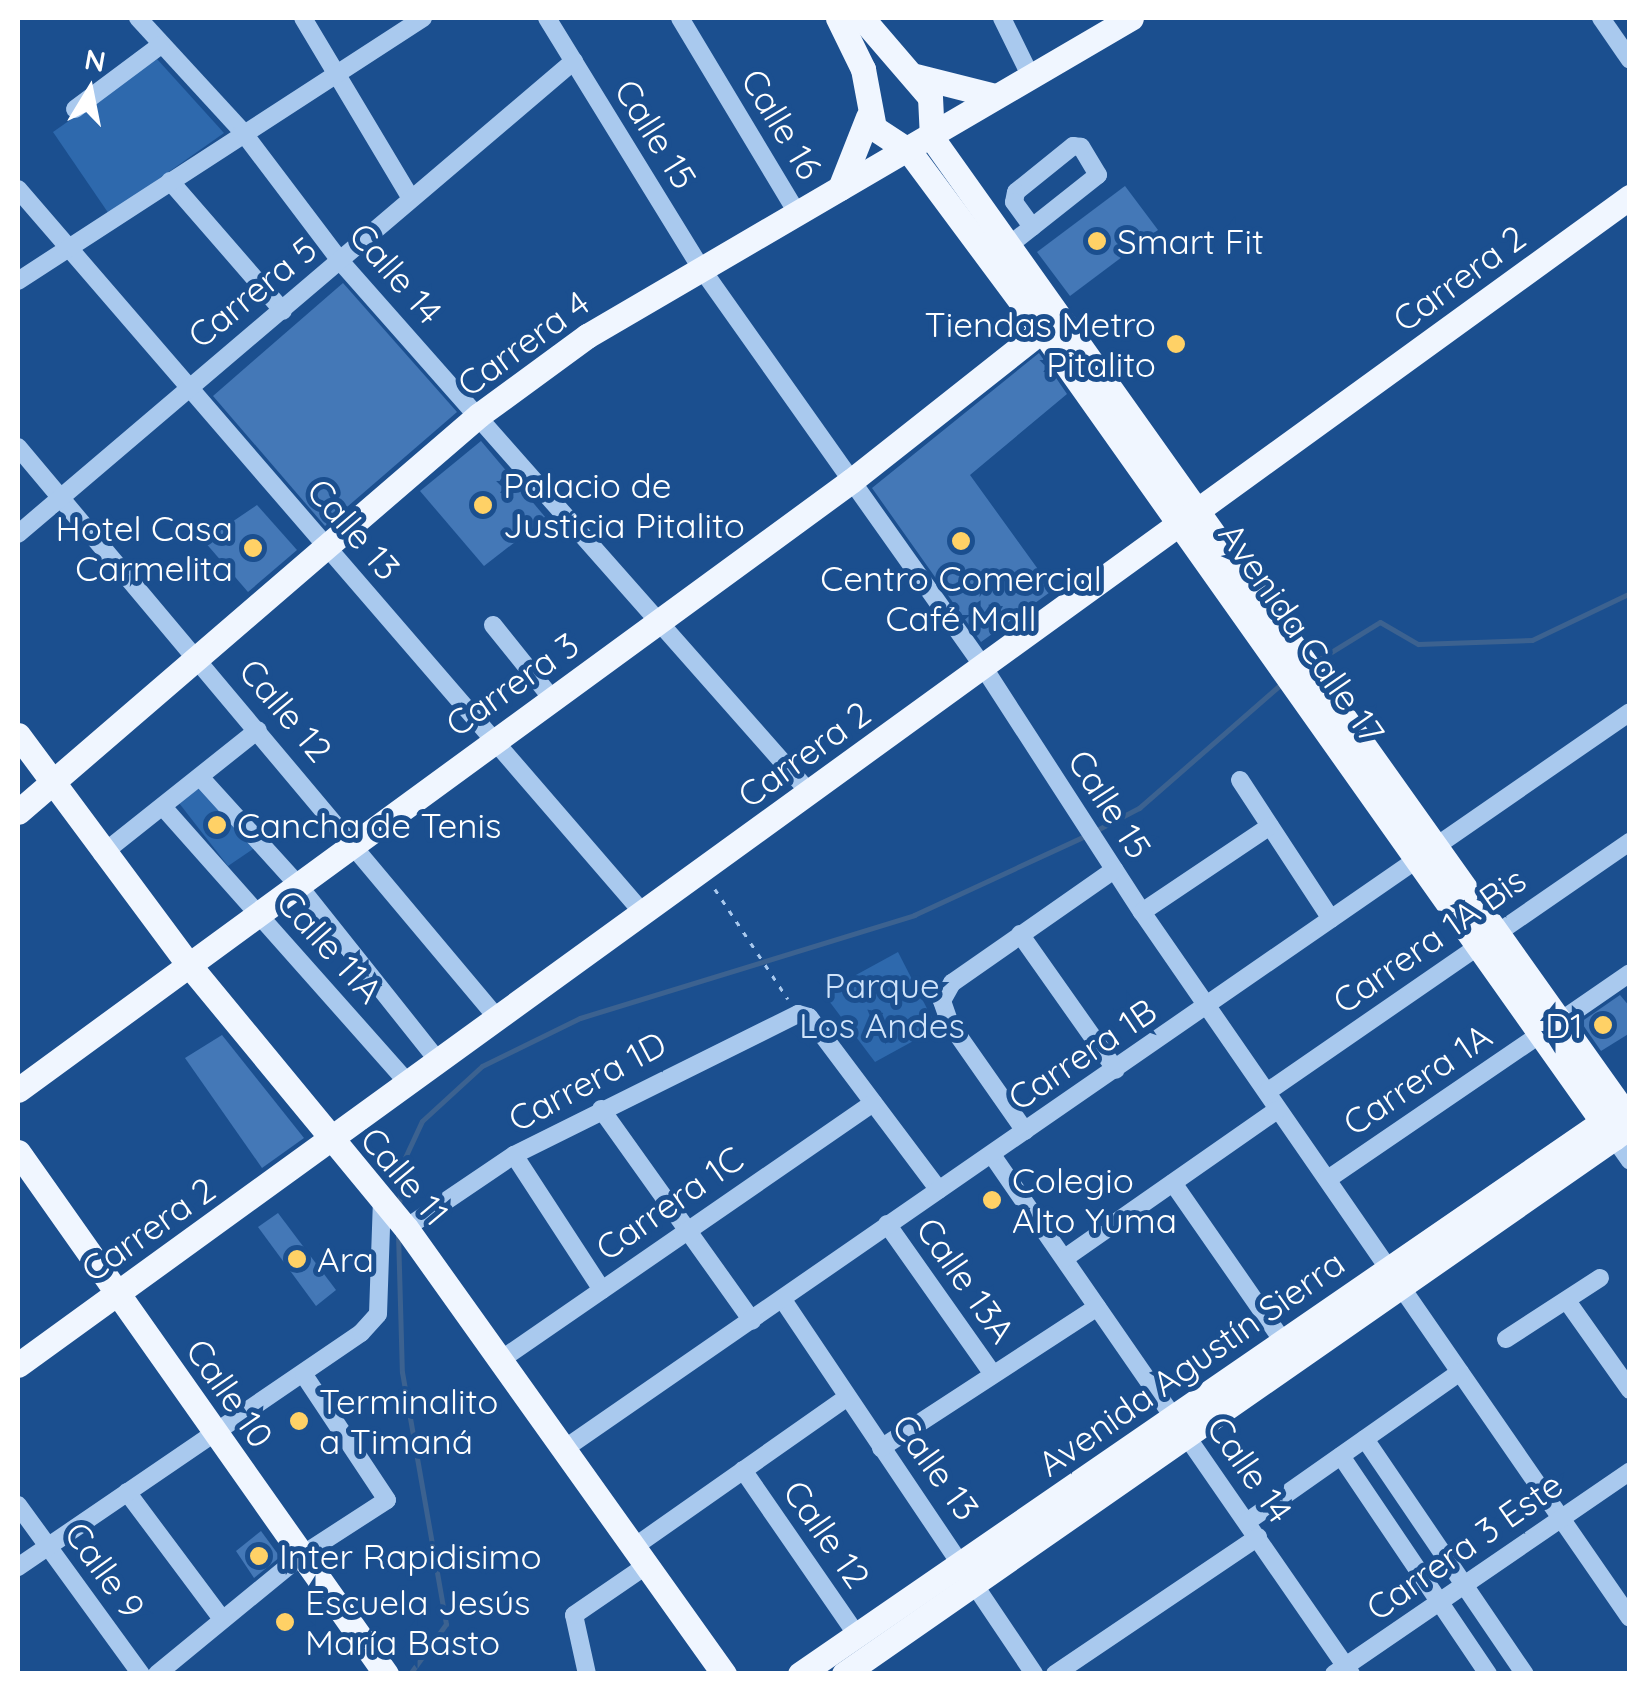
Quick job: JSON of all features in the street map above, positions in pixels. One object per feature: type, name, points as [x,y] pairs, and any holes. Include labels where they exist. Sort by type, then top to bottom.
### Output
[{"type":"main road","points":[[838,18],[862,69],[868,117],[840,188]]},
{"type":"main road","points":[[862,18],[884,51],[916,76],[930,97],[920,144],[883,136],[868,117]]},
{"type":"main road","name":"Carrera 4","points":[[18,812],[54,785],[325,545],[479,415],[587,336],[796,212],[920,144],[1029,74],[1131,18]]},
{"type":"main road","points":[[916,76],[994,96]]},
{"type":"main road","name":"Avenida Calle 17","points":[[920,144],[1007,247],[1300,672],[1415,858],[1488,938]]},
{"type":"main road","name":"Avenida Calle 17","points":[[920,144],[1042,330],[1191,517]]},
{"type":"main road","name":"Carrera 2","points":[[18,1365],[500,1020],[642,912],[1630,197]]},
{"type":"main road","name":"Carrera 3","points":[[18,1090],[851,481],[1042,330]]},
{"type":"main road","name":"Avenida Calle 17","points":[[1300,672],[1438,843],[1488,938],[1621,1120]]},
{"type":"main road","name":"Calle 11","points":[[18,734],[102,854],[331,1142],[394,1212],[567,1446],[724,1674]]},
{"type":"main road","name":"Avenida Agustín Sierra","points":[[844,1674],[970,1573],[1621,1120]]},
{"type":"main road","name":"Calle 10","points":[[18,1152],[386,1674]]},
{"type":"main road","name":"Avenida Agustín Sierra","points":[[1181,1426],[1283,1341],[1393,1278]]},
{"type":"main road","name":"Avenida Agustín Sierra","points":[[800,1674],[857,1635],[970,1573]]},
{"type":"street","name":"Calle 14","points":[[138,18],[242,131],[340,262],[810,792]]},
{"type":"street","points":[[303,18],[410,195]]},
{"type":"street","points":[[18,281],[242,131],[422,18]]},
{"type":"street","name":"Calle 15","points":[[547,18],[701,268],[984,668],[1142,912],[1630,1618]]},
{"type":"street","name":"Calle 16","points":[[680,18],[796,212]]},
{"type":"street","points":[[1002,18],[1029,74]]},
{"type":"street","points":[[1601,18],[1627,54]]},
{"type":"street","points":[[74,109],[161,44]]},
{"type":"street","name":"Carrera 5","points":[[18,534],[188,386],[340,262],[410,195],[574,62]]},
{"type":"street","points":[[1007,247],[1098,174],[1082,147],[1073,146],[1016,192],[1014,202],[1032,226]]},
{"type":"street","points":[[170,181],[283,311]]},
{"type":"street","name":"Calle 13","points":[[18,189],[642,912]]},
{"type":"street","name":"Calle 12","points":[[18,447],[355,840],[500,1020]]},
{"type":"street","points":[[493,624],[553,700]]},
{"type":"street","name":"Carrera 1B","points":[[567,1446],[1208,1008],[1415,858],[1630,712]]},
{"type":"street","points":[[102,854],[258,730]]},
{"type":"street","name":"Calle 11A","points":[[201,778],[299,886],[438,1062]]},
{"type":"street","points":[[1240,780],[1332,918]]},
{"type":"street","name":"Calle 11A","points":[[163,807],[409,1084]]},
{"type":"street","points":[[1142,912],[1270,826]]},
{"type":"street","name":"Carrera 1A Bis","points":[[1267,1092],[1630,842]]},
{"type":"street","points":[[1024,1131],[950,1024],[942,1001],[952,983],[1114,870]]},
{"type":"street","points":[[1020,934],[1116,1070]]},
{"type":"street","name":"Carrera 1A","points":[[1328,1179],[1630,973]]},
{"type":"street","points":[[803,1015],[939,1190]]},
{"type":"street","name":"Carrera 1D","points":[[394,1212],[803,1015]]},
{"type":"street","name":"Carrera 1C","points":[[502,1358],[873,1103]]},
{"type":"street","points":[[601,1109],[752,1321]]},
{"type":"street","points":[[1064,1258],[1278,1110]]},
{"type":"street","name":"Avenida Calle 17","points":[[1621,1120],[1630,1161]]},
{"type":"street","points":[[514,1155],[602,1290]]},
{"type":"street","name":"Calle 14","points":[[992,1155],[1253,1529],[1344,1671]]},
{"type":"street","points":[[1173,1183],[1283,1341]]},
{"type":"street","points":[[18,1567],[304,1376],[378,1314],[394,1212]]},
{"type":"street","name":"Calle 13A","points":[[887,1224],[992,1373]]},
{"type":"street","points":[[1506,1338],[1600,1278]]},
{"type":"street","name":"Calle 13","points":[[783,1300],[846,1398],[970,1573],[1034,1674]]},
{"type":"street","points":[[1567,1301],[1630,1390]]},
{"type":"street","points":[[881,1448],[1096,1307]]},
{"type":"street","points":[[1055,1674],[1253,1529],[1341,1456],[1460,1372]]},
{"type":"street","points":[[157,1674],[302,1555],[384,1504],[387,1495],[304,1376]]},
{"type":"street","points":[[587,1674],[574,1616],[744,1470],[846,1398]]},
{"type":"street","points":[[1365,1439],[1525,1674]]},
{"type":"street","points":[[1341,1456],[1488,1674]]},
{"type":"street","name":"Calle 12","points":[[744,1470],[857,1635]]},
{"type":"street","name":"Carrera 3 Este","points":[[1344,1671],[1630,1471]]},
{"type":"street","points":[[126,1492],[222,1619]]},
{"type":"street","name":"Calle 9","points":[[18,1505],[141,1674]]},
{"type":"path","points":[[703,871],[766,967],[803,1015]]},
{"type":"green space","points":[[157,59],[224,133],[109,214],[53,132]]},
{"type":"green space","name":"Cancha de Tenis","points":[[204,784],[256,847],[228,866],[179,803]]},
{"type":"green space","name":"Parque Los Andes","points":[[898,952],[937,1028],[875,1062],[823,993]]},
{"type":"building","name":"Smart Fit","points":[[1125,186],[1158,230],[1070,296],[1037,252]]},
{"type":"building","points":[[343,283],[457,412],[325,526],[213,396]]},
{"type":"building","name":"Centro Comercial Café Mall","points":[[1039,353],[1067,394],[970,475],[1053,590],[981,642],[872,488]]},
{"type":"building","name":"Palacio de Justicia Pitalito","points":[[481,441],[546,518],[484,566],[420,491]]},
{"type":"building","name":"Hotel Casa Carmelita","points":[[257,505],[297,550],[248,592],[204,541]]},
{"type":"building","name":"D1","points":[[1620,995],[1630,1007],[1630,1033],[1601,1051],[1581,1022]]},
{"type":"building","points":[[222,1035],[304,1138],[262,1168],[185,1058]]},
{"type":"building","name":"Ara","points":[[278,1213],[336,1290],[316,1306],[258,1227]]},
{"type":"building","name":"Inter Rapidisimo","points":[[261,1531],[280,1557],[254,1578],[236,1551]]},
{"type":"waterway","points":[[1315,662],[1380,622],[1418,644],[1532,640],[1630,593]]},
{"type":"waterway","points":[[1095,831],[1139,808],[1281,684]]},
{"type":"waterway","points":[[399,1207],[402,1164],[422,1121],[482,1066],[580,1018],[914,915],[1085,836]]},
{"type":"waterway","points":[[398,1233],[402,1372],[446,1624],[410,1674]]},
{"type":"place","name":"Smart Fit","points":[[1097,241]]},
{"type":"place","name":"Tiendas Metro Pitalito","points":[[1176,344]]},
{"type":"place","name":"Palacio de Justicia Pitalito","points":[[483,505]]},
{"type":"place","name":"Centro Comercial Café Mall","points":[[961,541]]},
{"type":"place","name":"Hotel Casa Carmelita","points":[[253,548]]},
{"type":"place","name":"Cancha de Tenis","points":[[217,825]]},
{"type":"place","name":"D1","points":[[1603,1025]]},
{"type":"place","name":"Colegio Alto Yuma","points":[[992,1200]]},
{"type":"place","name":"Ara","points":[[297,1259]]},
{"type":"place","name":"Terminalito a Timaná","points":[[299,1421]]},
{"type":"place","name":"Inter Rapidisimo","points":[[259,1556]]},
{"type":"place","name":"Escuela Jesús María Basto","points":[[285,1622]]}]
